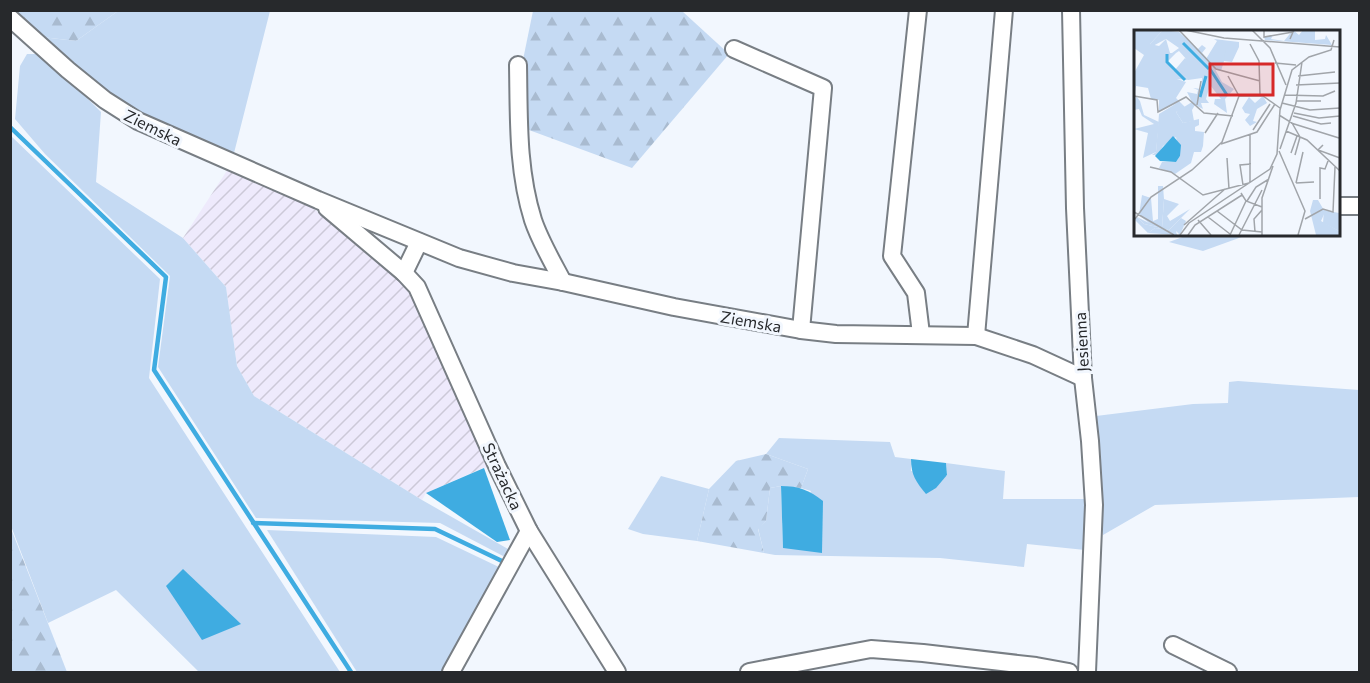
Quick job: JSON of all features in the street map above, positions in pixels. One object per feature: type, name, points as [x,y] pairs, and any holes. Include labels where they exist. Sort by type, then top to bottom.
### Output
[{"type":"street","points":[[918,10],[892,256],[916,293],[921,334]]},
{"type":"street","points":[[976,336],[1004,10]]},
{"type":"street","name":"Jesienna","points":[[1071,10],[1075,208],[1083,378],[1094,505],[1087,672]]},
{"type":"street","name":"Ziemska","points":[[10,18],[68,70],[124,114],[318,200],[419,242],[492,268],[674,307],[801,330],[836,334],[976,336],[1034,355],[1083,378]]},
{"type":"street","points":[[734,49],[823,88],[801,330]]},
{"type":"street","points":[[518,64],[520,159],[525,188],[538,234],[563,282]]},
{"type":"street","name":"Ziemska","points":[[318,200],[404,273]]},
{"type":"street","points":[[1340,206],[1359,206]]},
{"type":"street","points":[[404,273],[419,242]]},
{"type":"street","name":"Strażacka","points":[[404,273],[417,287],[497,466],[529,531],[617,672]]},
{"type":"street","points":[[451,672],[529,531]]},
{"type":"street","points":[[1173,645],[1228,672]]},
{"type":"street","points":[[749,672],[871,649],[1013,663],[1069,672]]},
{"type":"shaded area","points":[[228,169],[301,199],[398,274],[428,326],[492,467],[483,468],[426,493],[422,500],[254,396],[237,366],[226,287],[183,238]]},
{"type":"green space","points":[[13,11],[118,11],[76,41],[42,37]]},
{"type":"green space","points":[[118,11],[270,11],[234,153],[124,108],[42,37],[76,41]]},
{"type":"green space","points":[[533,11],[682,11],[729,54],[632,168],[510,123]]},
{"type":"green space","points":[[27,54],[43,54],[101,112],[96,182],[183,238],[226,287],[237,366],[254,396],[422,500],[508,549],[505,557],[440,523],[256,518],[158,367],[170,276],[45,154],[15,119],[20,66]]},
{"type":"green space","points":[[11,136],[160,279],[149,378],[340,672],[199,672],[116,590],[48,623],[11,526]]},
{"type":"green space","points":[[1186,236],[1244,236],[1203,251],[1169,242]]},
{"type":"green space","points":[[1229,382],[1359,390],[1359,497],[1155,505],[1103,535],[1096,416],[1193,404],[1228,403]]},
{"type":"green space","points":[[779,438],[890,442],[895,457],[911,459],[911,471],[947,476],[946,463],[1005,471],[1003,499],[1089,499],[1085,550],[1027,544],[1024,567],[940,558],[764,553],[758,528],[766,521],[770,488],[781,486],[783,548],[811,491],[801,488],[808,469],[766,454]]},
{"type":"green space","points":[[766,454],[808,469],[801,488],[781,486],[770,488],[766,521],[758,529],[764,553],[697,541],[709,489],[736,461]]},
{"type":"green space","points":[[661,476],[709,489],[697,541],[643,534],[628,529]]},
{"type":"green space","points":[[10,526],[67,672],[11,672]]},
{"type":"green space","points":[[267,530],[436,537],[501,568],[443,672],[357,672]]},
{"type":"water","points":[[911,459],[946,463],[947,475],[936,488],[926,494],[915,478]]},
{"type":"water","points":[[484,468],[510,540],[497,542],[426,493]]},
{"type":"water","points":[[781,486],[804,489],[823,501],[822,553],[783,548]]},
{"type":"water","points":[[183,569],[241,624],[202,640],[166,586]]},
{"type":"waterway","points":[[10,127],[166,277],[154,370],[351,672]]},
{"type":"waterway","points":[[253,523],[435,529],[504,562]]}]
